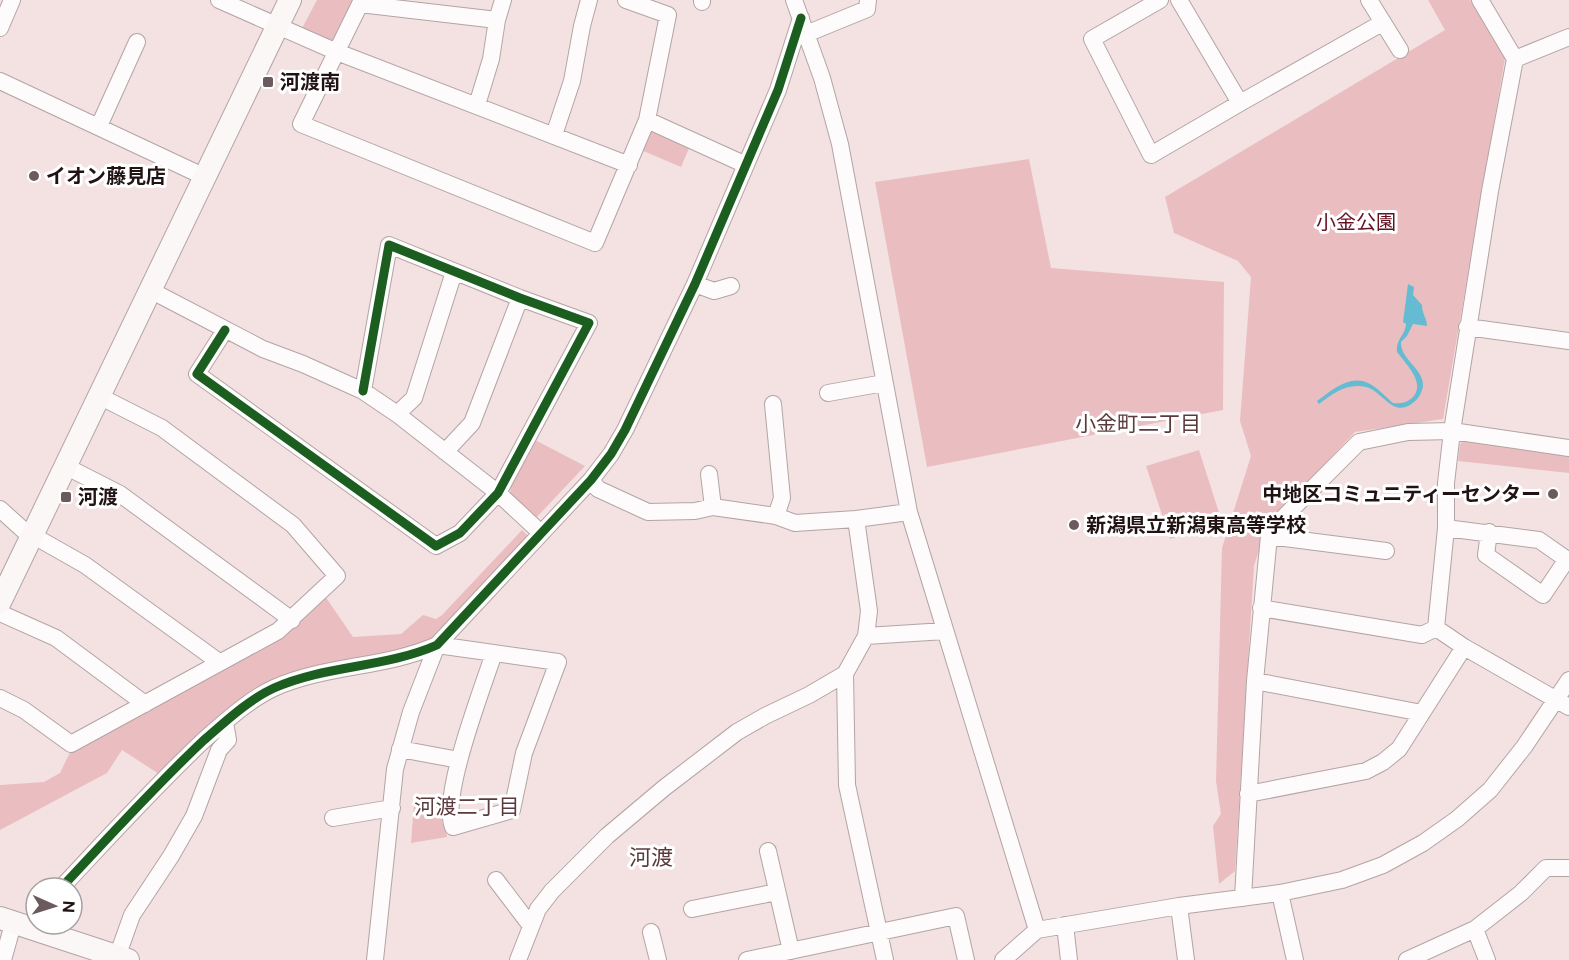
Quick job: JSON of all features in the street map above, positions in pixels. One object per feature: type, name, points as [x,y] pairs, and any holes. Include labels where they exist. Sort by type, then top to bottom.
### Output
[{"type":"street","points":[[0,28],[12,0]]},
{"type":"street","points":[[219,0],[337,52],[629,165]]},
{"type":"street","points":[[0,602],[290,0]]},
{"type":"street","points":[[477,105],[491,59],[497,20],[503,0]]},
{"type":"street","points":[[554,135],[572,81],[589,0]]},
{"type":"street","points":[[497,20],[360,4],[301,124],[595,243],[647,120],[668,15],[626,0]]},
{"type":"street","points":[[794,0],[822,78],[840,144],[909,512],[1037,930]]},
{"type":"street","points":[[803,26],[867,9],[868,0]]},
{"type":"street","points":[[1160,0],[1092,39],[1151,155],[1382,23]]},
{"type":"street","points":[[1179,0],[1240,103]]},
{"type":"street","points":[[1369,0],[1400,50]]},
{"type":"street","points":[[1436,628],[1446,528],[1446,483],[1452,431],[1490,191],[1515,59],[1480,0]]},
{"type":"street","points":[[375,960],[395,769],[411,712],[437,645],[591,480],[626,430],[695,284],[803,26]]},
{"type":"street","points":[[1515,59],[1569,37]]},
{"type":"street","points":[[99,126],[137,42]]},
{"type":"street","points":[[0,81],[205,177]]},
{"type":"street","points":[[647,120],[746,165]]},
{"type":"street","points":[[225,330],[197,374],[436,546],[460,533],[498,493],[589,323],[389,245],[363,391]]},
{"type":"street","points":[[397,414],[414,398],[454,272]]},
{"type":"street","points":[[695,284],[714,291],[731,286]]},
{"type":"street","points":[[150,290],[263,349],[363,391],[397,414],[498,493],[541,533]]},
{"type":"street","points":[[445,452],[471,423],[520,298]]},
{"type":"street","points":[[1467,327],[1569,341]]},
{"type":"street","points":[[828,393],[884,383]]},
{"type":"street","points":[[0,698],[24,710],[71,744],[278,631],[337,576],[293,525],[162,428],[99,396]]},
{"type":"street","points":[[773,404],[782,498],[776,516]]},
{"type":"street","points":[[1243,898],[1261,608],[1269,536],[1274,527],[1359,442],[1408,432],[1452,431],[1569,448]]},
{"type":"street","points":[[65,466],[120,494],[291,620]]},
{"type":"street","points":[[709,474],[713,507]]},
{"type":"street","points":[[591,480],[598,489],[648,512],[694,511],[713,507],[776,516],[795,523],[856,519],[909,512]]},
{"type":"street","points":[[0,509],[31,536],[85,565],[219,662]]},
{"type":"street","points":[[856,519],[869,610],[866,636],[845,674],[847,785],[885,960]]},
{"type":"street","points":[[1446,528],[1489,532],[1539,540],[1568,560],[1542,595],[1486,555],[1489,532]]},
{"type":"street","points":[[1269,536],[1386,551]]},
{"type":"street","points":[[1261,608],[1422,635],[1436,628]]},
{"type":"street","points":[[0,613],[56,638],[145,704]]},
{"type":"street","points":[[1436,628],[1562,704]]},
{"type":"street","points":[[866,636],[945,632]]},
{"type":"street","points":[[72,876],[175,767],[225,722],[259,696],[274,688],[339,669],[384,661],[437,645],[494,653],[558,662],[524,753],[512,810],[453,827],[450,820],[449,810],[459,760],[494,653]]},
{"type":"street","points":[[1248,794],[1366,771],[1383,762],[1399,748],[1464,646]]},
{"type":"street","points":[[518,960],[538,909],[552,891],[607,836],[664,788],[737,732],[845,674]]},
{"type":"street","points":[[1003,960],[1037,930],[1179,906],[1280,893],[1342,880],[1383,865],[1423,843],[1457,819],[1490,790],[1562,704],[1569,680]]},
{"type":"street","points":[[1255,681],[1422,713]]},
{"type":"street","points":[[3,960],[18,921],[123,958],[132,915],[194,816],[219,750],[228,740],[225,722]]},
{"type":"street","points":[[400,749],[459,760]]},
{"type":"street","points":[[333,818],[392,808]]},
{"type":"street","points":[[768,851],[791,951]]},
{"type":"street","points":[[1407,960],[1475,929],[1521,893],[1546,868],[1569,868]]},
{"type":"street","points":[[496,880],[531,926]]},
{"type":"street","points":[[692,909],[777,892]]},
{"type":"street","points":[[1280,893],[1295,960]]},
{"type":"street","points":[[1179,906],[1186,960]]},
{"type":"street","points":[[747,960],[791,951],[813,953],[878,931],[956,916],[966,960]]},
{"type":"street","points":[[1065,925],[1069,960]]},
{"type":"street","points":[[1475,929],[1487,960]]},
{"type":"street","points":[[651,932],[658,960]]},
{"type":"green space","points":[[317,0],[359,0],[335,48],[300,32]]},
{"type":"green space","name":"小金公園","points":[[1428,0],[1470,0],[1505,58],[1443,419],[1355,432],[1267,525],[1254,566],[1235,871],[1219,884],[1213,826],[1221,814],[1216,781],[1222,548],[1251,456],[1240,421],[1251,277],[1238,261],[1174,233],[1165,197],[1445,30]]},
{"type":"green space","points":[[655,130],[690,146],[681,167],[641,150],[649,132]]},
{"type":"green space","points":[[1029,159],[1051,268],[1224,282],[1223,410],[927,467],[875,182]]},
{"type":"green space","points":[[1466,439],[1569,455],[1569,473],[1458,461],[1460,444]]},
{"type":"green space","points":[[535,440],[585,466],[535,519],[510,494],[511,486]]},
{"type":"green space","points":[[1199,450],[1222,522],[1170,539],[1146,466]]},
{"type":"green space","points":[[522,530],[528,536],[430,641],[286,676],[159,774],[122,750],[107,773],[0,830],[0,785],[44,782],[60,773],[71,750],[325,596],[353,637],[401,634],[423,615],[436,619],[442,615]]},
{"type":"green space","points":[[414,804],[443,808],[442,823],[446,824],[447,837],[411,843]]},
{"type":"water","points":[[1408,284],[1414,287],[1413,295],[1422,305],[1427,323],[1427,326],[1413,324],[1401,342],[1404,354],[1422,380],[1423,388],[1419,397],[1407,407],[1400,408],[1388,403],[1366,387],[1352,386],[1335,393],[1319,404],[1317,401],[1335,388],[1356,380],[1370,384],[1393,403],[1403,403],[1412,398],[1416,392],[1416,380],[1397,352],[1398,343],[1406,324],[1403,322]]},
{"type":"cycle path","points":[[72,876],[185,758],[255,699],[294,680],[397,658],[437,645],[591,480],[611,454],[625,430],[695,284],[778,90],[801,18]]},
{"type":"cycle path","points":[[225,330],[197,374],[436,546],[460,533],[498,493],[589,323],[389,245],[363,391]]},
{"type":"place","name":"河渡南","points":[[268,82]]},
{"type":"place","name":"イオン藤見店","points":[[34,176]]},
{"type":"place","name":"中地区コミュニティーセンター","points":[[1553,494]]},
{"type":"place","name":"河渡","points":[[66,497]]},
{"type":"place","name":"新潟県立新潟東高等学校","points":[[1074,525]]},
{"type":"district","name":"小金町二丁目","points":[[1138,424]]},
{"type":"district","name":"河渡二丁目","points":[[467,807]]},
{"type":"district","name":"河渡","points":[[651,857]]}]
